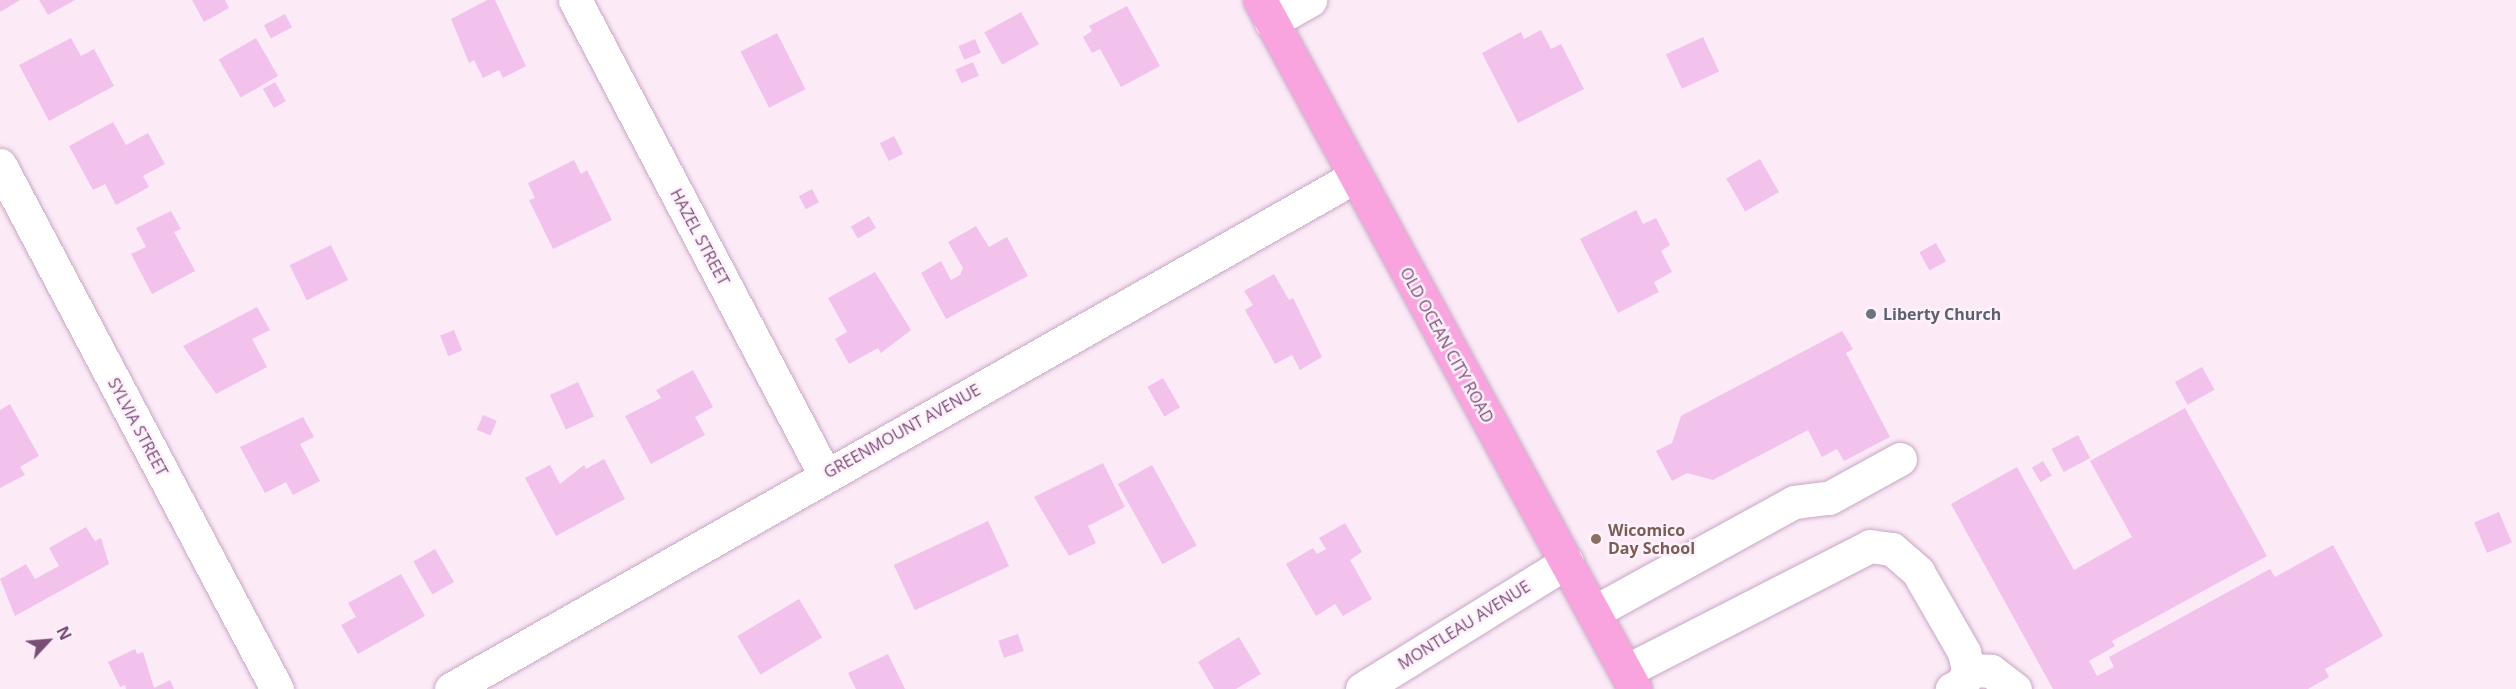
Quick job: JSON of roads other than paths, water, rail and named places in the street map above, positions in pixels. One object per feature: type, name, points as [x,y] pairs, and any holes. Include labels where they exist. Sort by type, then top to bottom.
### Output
[{"type":"main road","name":"OLD OCEAN CITY ROAD","points":[[1266,11],[1354,177],[1630,680]]},
{"type":"street","name":"HAZEL STREET","points":[[575,0],[825,475]]},
{"type":"street","points":[[1266,11],[1310,0]]},
{"type":"street","name":"SYLVIA STREET","points":[[0,165],[277,689]]},
{"type":"street","name":"GREENMOUNT AVENUE","points":[[451,689],[1354,177]]},
{"type":"street","points":[[1594,612],[1794,502],[1829,498],[1900,459]]},
{"type":"street","points":[[1630,680],[1870,546],[1892,549],[1918,572],[1964,652],[1960,679],[1991,671],[2014,689]]},
{"type":"street","name":"MONTLEAU AVENUE","points":[[1362,689],[1567,562]]},
{"type":"place","name":"Liberty Church","points":[[1871,314]]},
{"type":"place","name":"Wicomico Day School","points":[[1596,539]]}]
